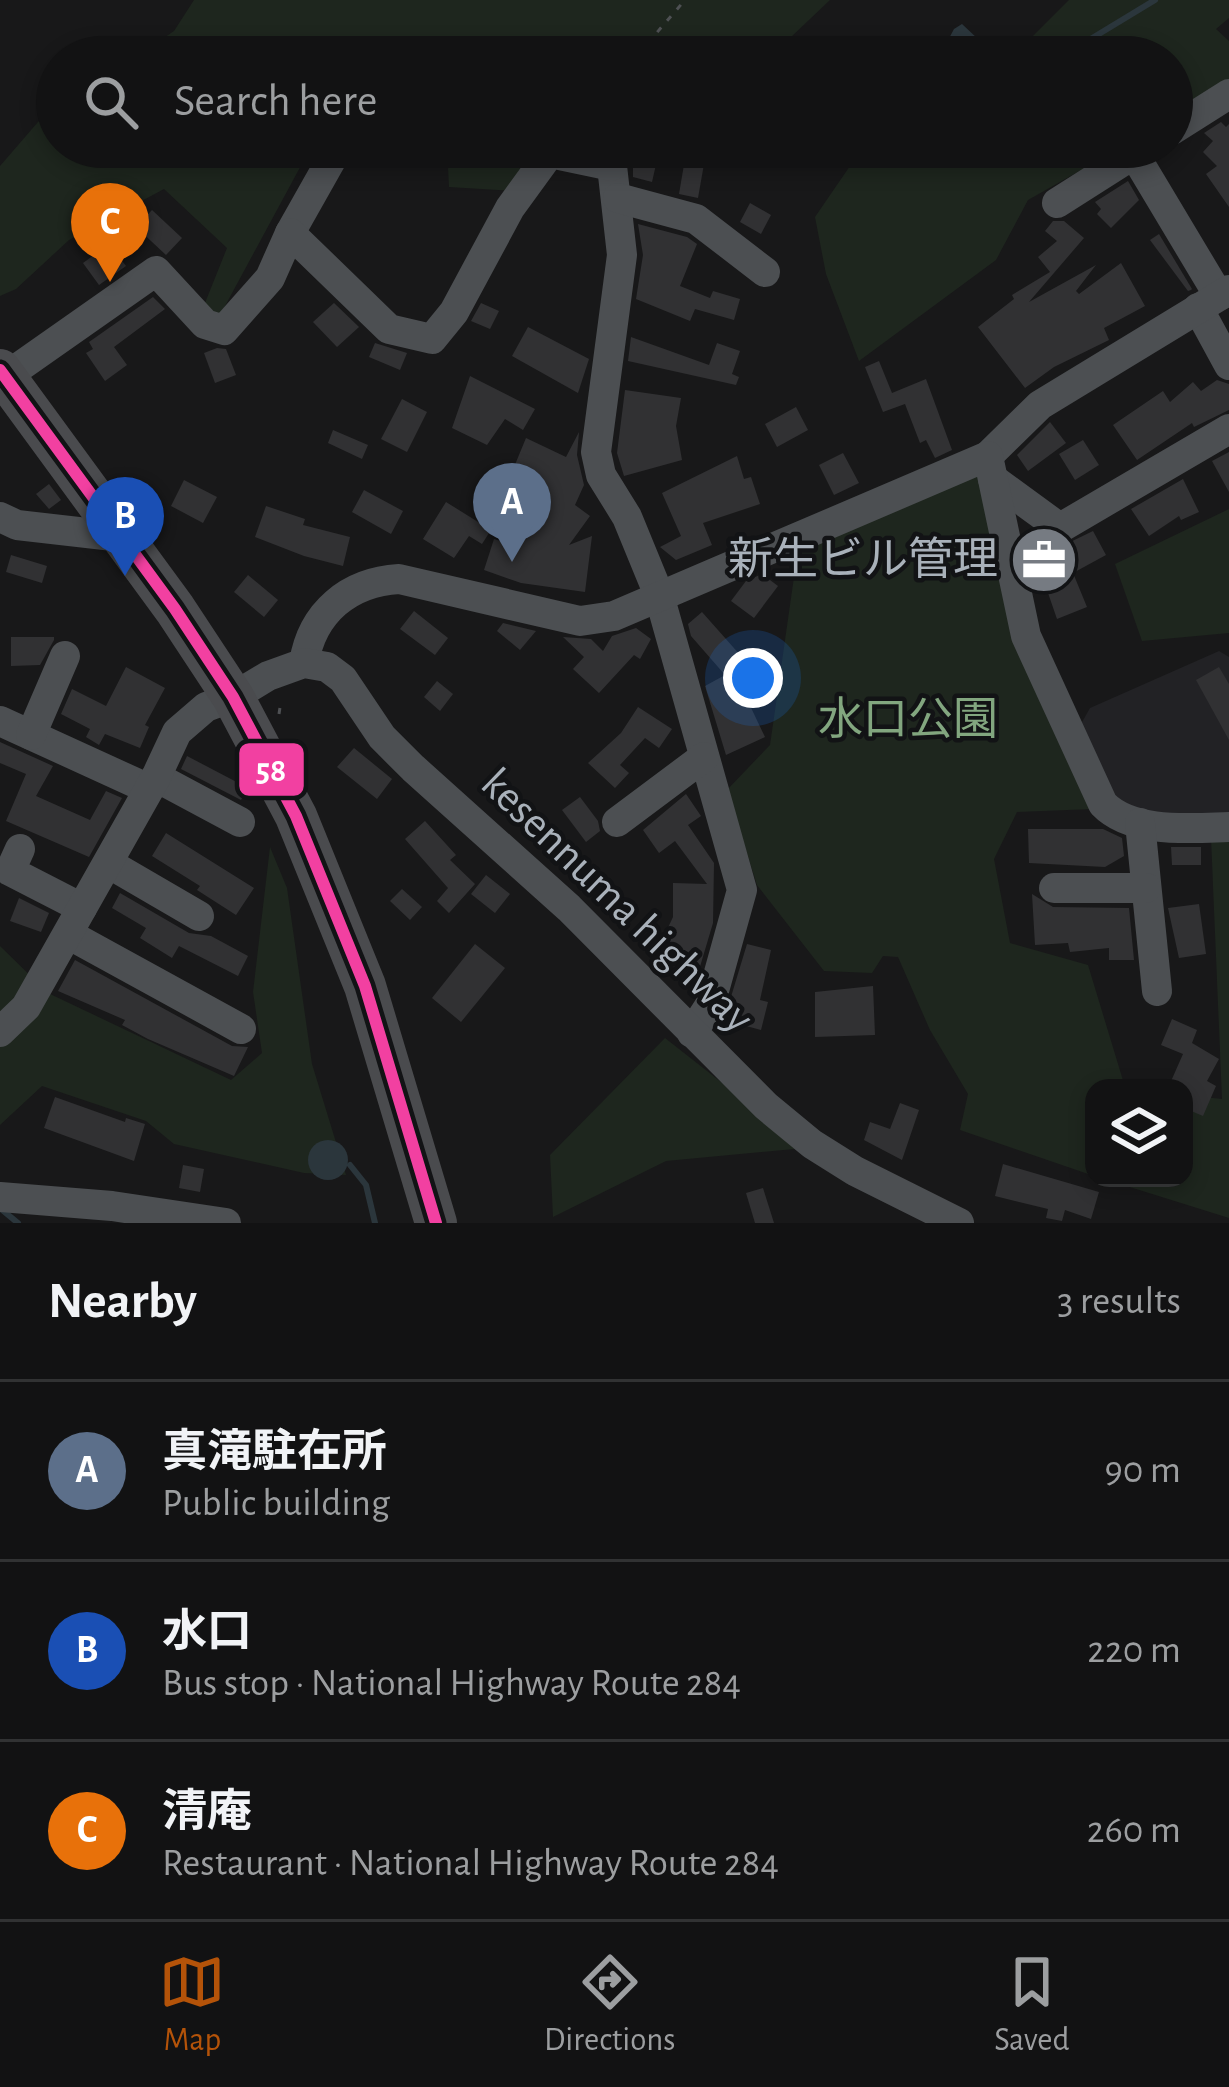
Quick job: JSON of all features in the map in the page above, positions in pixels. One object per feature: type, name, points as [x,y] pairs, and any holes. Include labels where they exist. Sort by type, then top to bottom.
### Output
[{"type":"highway","points":[[3,374],[233,697],[296,816],[357,965],[436,1223]]},
{"type":"street","points":[[1193,117],[1229,94]]},
{"type":"street","points":[[3,374],[155,271],[205,324],[224,330],[270,278],[327,168]]},
{"type":"street","points":[[290,233],[389,329],[432,339],[454,312],[510,208],[539,168]]},
{"type":"street","points":[[614,168],[622,255],[596,452],[601,475],[627,517],[659,595],[742,890],[710,1005],[692,1033]]},
{"type":"street","points":[[1057,203],[1112,168]]},
{"type":"street","points":[[1148,168],[1215,298],[1229,365]]},
{"type":"street","points":[[618,198],[695,218],[764,272]]},
{"type":"street","points":[[0,1032],[26,1007],[177,732],[206,706],[304,663],[307,641],[330,606],[372,580],[399,578],[580,621],[614,616],[991,468],[1040,405],[1215,298]]},
{"type":"street","points":[[991,468],[1060,528],[1229,429]]},
{"type":"street","points":[[991,468],[1026,636],[1102,804],[1140,823],[1185,829],[1229,827]]},
{"type":"street","points":[[0,517],[17,525],[122,538]]},
{"type":"street","points":[[31,735],[65,656]]},
{"type":"street","name":"kesennuma highway","points":[[304,663],[326,667],[343,679],[382,737],[461,815],[569,908],[692,1033],[812,1144],[959,1223]]},
{"type":"street","points":[[0,721],[240,822]]},
{"type":"street","points":[[617,822],[704,757]]},
{"type":"street","points":[[1140,823],[1156,991]]},
{"type":"street","points":[[20,849],[10,871],[75,921],[241,1029]]},
{"type":"street","points":[[108,863],[199,916]]},
{"type":"street","points":[[1054,888],[1146,888]]},
{"type":"street","points":[[0,1197],[112,1206],[226,1223]]},
{"type":"path","points":[[654,36],[685,0]]},
{"type":"shaded area","points":[[962,24],[975,36],[950,36]]},
{"type":"shaded area","points":[[1219,651],[1229,657],[1229,814],[1134,817],[1110,803],[1077,731],[1090,708]]},
{"type":"shaded area","points":[[328,1140],[342,1146],[348,1160],[342,1174],[328,1180],[314,1174],[308,1160],[314,1146]]},
{"type":"green space","points":[[194,0],[830,0],[792,36],[167,36]]},
{"type":"green space","points":[[1069,0],[1229,0],[1229,18],[1216,29],[1229,41],[1229,80],[1193,103],[1193,36],[1033,36]]},
{"type":"green space","points":[[36,124],[36,168],[300,168],[211,332],[205,303],[227,248],[164,189],[69,240],[16,289],[0,296],[0,166]]},
{"type":"green space","points":[[448,168],[530,168],[512,191],[449,187]]},
{"type":"green space","points":[[849,168],[1085,168],[1028,200],[996,260],[859,361],[826,274],[815,217]]},
{"type":"green space","name":"水口公園","points":[[980,471],[1093,809],[1017,812],[994,859],[1010,943],[1088,965],[1123,1079],[1085,1079],[1085,1173],[960,1130],[968,1094],[930,1030],[898,957],[883,956],[872,973],[824,971],[757,885],[727,790],[770,745],[798,549]]},
{"type":"green space","points":[[1229,509],[1229,633],[1142,641],[1115,564]]},
{"type":"green space","points":[[1211,838],[1229,839],[1229,1218],[1130,1187],[1193,1187],[1193,1096],[1222,1099]]},
{"type":"green space","points":[[270,847],[287,888],[312,1064],[346,1175],[304,1173],[174,1144],[146,1121],[42,1086],[0,1125],[0,946],[48,993],[231,1080],[262,1053],[253,992]]},
{"type":"green space","points":[[665,1038],[805,1148],[666,1161],[553,1217],[550,1155]]},
{"type":"building","points":[[1221,122],[1226,127],[1229,124],[1229,207],[1206,174],[1217,166],[1203,152],[1213,141],[1204,133]]},
{"type":"building","points":[[633,168],[655,168],[652,182],[633,177]]},
{"type":"building","points":[[683,168],[703,168],[698,198],[679,194]]},
{"type":"building","points":[[1128,181],[1139,200],[1111,228],[1097,214],[1101,209],[1095,202]]},
{"type":"building","points":[[750,203],[771,215],[761,234],[740,222]]},
{"type":"building","points":[[152,210],[182,238],[166,255],[136,227]]},
{"type":"building","points":[[1053,221],[1064,221],[1084,238],[1029,302],[1096,265],[1076,291],[1079,294],[1121,263],[1145,306],[1104,328],[1109,340],[1054,367],[1025,388],[978,327],[1014,299],[1012,295],[1050,272],[1038,257],[1057,241],[1045,231]]},
{"type":"building","points":[[638,224],[697,244],[680,286],[710,298],[713,291],[740,299],[734,320],[695,309],[690,321],[636,299],[643,255]]},
{"type":"building","points":[[1159,234],[1192,289],[1191,290],[1150,240]]},
{"type":"building","points":[[109,244],[126,266],[99,285],[83,263]]},
{"type":"building","points":[[153,297],[165,309],[114,347],[127,365],[105,381],[86,353],[93,349],[89,342]]},
{"type":"building","points":[[334,303],[359,327],[337,347],[313,322]]},
{"type":"building","points":[[481,303],[499,311],[490,329],[471,321]]},
{"type":"building","points":[[528,327],[589,359],[578,393],[512,356]]},
{"type":"building","points":[[631,337],[709,365],[717,343],[740,351],[732,374],[739,377],[736,385],[628,361]]},
{"type":"building","points":[[375,343],[407,353],[400,370],[369,357]]},
{"type":"building","points":[[226,349],[236,375],[215,383],[204,353]]},
{"type":"building","points":[[879,361],[892,393],[926,379],[952,450],[935,458],[926,440],[920,443],[905,404],[883,412],[865,367]]},
{"type":"building","points":[[470,376],[535,409],[523,430],[505,419],[487,445],[452,428]]},
{"type":"building","points":[[1217,380],[1229,384],[1229,410],[1194,427],[1192,423],[1137,460],[1113,425],[1163,391],[1170,402],[1193,382],[1201,391]]},
{"type":"building","points":[[625,390],[681,398],[676,426],[682,460],[624,476],[617,453]]},
{"type":"building","points":[[402,399],[427,412],[407,452],[381,439]]},
{"type":"building","points":[[796,407],[808,430],[777,447],[765,424]]},
{"type":"building","points":[[1050,422],[1066,443],[1028,471],[1017,455]]},
{"type":"building","points":[[333,430],[368,445],[362,459],[328,443]]},
{"type":"building","points":[[579,432],[577,455],[584,485],[575,505],[590,516],[569,545],[592,536],[585,592],[521,583],[484,570],[494,539],[516,546],[539,519],[500,501],[526,438],[566,457]]},
{"type":"building","points":[[1083,440],[1099,465],[1075,480],[1059,454]]},
{"type":"building","points":[[1229,452],[1229,492],[1212,461]]},
{"type":"building","points":[[843,453],[859,483],[834,495],[819,465]]},
{"type":"building","points":[[737,456],[744,479],[751,477],[760,504],[703,523],[712,545],[676,560],[660,547],[681,536],[662,493]]},
{"type":"building","points":[[1183,479],[1199,512],[1181,520],[1179,516],[1149,536],[1131,509]]},
{"type":"building","points":[[184,480],[217,497],[203,523],[171,506]]},
{"type":"building","points":[[49,484],[61,500],[49,509],[36,494]]},
{"type":"building","points":[[364,490],[403,511],[391,534],[352,512]]},
{"type":"building","points":[[446,502],[491,530],[482,544],[469,536],[454,558],[423,539]]},
{"type":"building","points":[[266,506],[305,519],[303,525],[350,537],[343,566],[255,537]]},
{"type":"building","points":[[1093,531],[1106,555],[1073,573],[1087,607],[1057,619],[1029,538],[1037,536],[1060,547]]},
{"type":"building","points":[[11,555],[47,566],[42,583],[6,572]]},
{"type":"building","points":[[762,574],[778,586],[754,618],[731,601],[746,581]]},
{"type":"building","points":[[248,575],[278,600],[264,617],[234,592]]},
{"type":"building","points":[[414,611],[448,638],[435,655],[400,629]]},
{"type":"building","points":[[702,612],[749,665],[760,688],[745,695],[765,737],[726,755],[705,686],[725,675],[691,636],[688,624]]},
{"type":"building","points":[[503,623],[536,631],[520,650],[497,631]]},
{"type":"building","points":[[636,628],[651,639],[640,659],[634,655],[599,693],[573,669],[584,657],[563,637],[591,639],[603,651],[612,636]]},
{"type":"building","points":[[11,637],[54,640],[40,665],[11,666]]},
{"type":"building","points":[[126,667],[165,688],[145,725],[149,727],[140,748],[105,734],[99,745],[86,737],[90,729],[61,714],[72,689],[106,706]]},
{"type":"building","points":[[1219,667],[1229,684],[1229,740],[1196,680]]},
{"type":"building","points":[[437,681],[453,694],[440,711],[424,697]]},
{"type":"building","points":[[638,707],[672,729],[659,748],[645,738],[620,765],[629,773],[615,788],[588,763],[621,733]]},
{"type":"building","points":[[0,742],[53,766],[36,796],[90,820],[106,791],[122,798],[89,857],[6,821],[26,774],[0,763]]},
{"type":"building","points":[[354,748],[392,779],[377,799],[337,767]]},
{"type":"building","points":[[187,756],[248,788],[241,800],[181,769]]},
{"type":"building","points":[[686,794],[701,816],[688,825],[714,863],[713,923],[699,970],[657,951],[673,917],[673,883],[707,884],[675,841],[659,853],[643,830]]},
{"type":"building","points":[[580,797],[600,831],[586,842],[562,810]]},
{"type":"building","points":[[425,821],[456,855],[450,860],[475,884],[449,913],[437,901],[448,888],[405,839]]},
{"type":"building","points":[[1028,829],[1103,829],[1122,838],[1124,856],[1105,867],[1029,863]]},
{"type":"building","points":[[166,833],[254,888],[236,915],[152,856]]},
{"type":"building","points":[[1171,847],[1201,847],[1201,865],[1172,865]]},
{"type":"building","points":[[486,875],[510,894],[495,913],[471,894]]},
{"type":"building","points":[[402,889],[422,907],[410,920],[390,901]]},
{"type":"building","points":[[120,893],[189,933],[211,936],[248,956],[238,976],[179,946],[172,958],[140,938],[146,928],[112,908]]},
{"type":"building","points":[[1032,894],[1053,907],[1129,908],[1134,960],[1109,960],[1109,948],[1070,952],[1068,943],[1035,945]]},
{"type":"building","points":[[19,898],[49,913],[41,932],[10,921]]},
{"type":"building","points":[[1199,904],[1206,954],[1179,958],[1168,908]]},
{"type":"building","points":[[475,944],[505,968],[461,1022],[432,998]]},
{"type":"building","points":[[747,944],[771,950],[760,1000],[768,1002],[761,1030],[724,1020]]},
{"type":"building","points":[[75,960],[232,1046],[248,1047],[234,1076],[148,1039],[122,1025],[125,1020],[58,991]]},
{"type":"building","points":[[873,986],[875,1035],[815,1037],[815,992]]},
{"type":"building","points":[[1172,1019],[1197,1030],[1192,1043],[1219,1059],[1207,1081],[1216,1086],[1203,1116],[1193,1112],[1193,1079],[1172,1079],[1183,1054],[1161,1045]]},
{"type":"building","points":[[55,1097],[125,1122],[126,1118],[145,1124],[134,1161],[44,1128]]},
{"type":"building","points":[[900,1103],[919,1110],[902,1160],[864,1140],[870,1122],[890,1129]]},
{"type":"building","points":[[1003,1164],[1099,1192],[1091,1219],[1065,1210],[1062,1221],[1046,1218],[1048,1209],[995,1196]]},
{"type":"building","points":[[183,1165],[204,1169],[200,1192],[179,1188]]},
{"type":"building","points":[[763,1188],[774,1223],[755,1223],[746,1193]]},
{"type":"waterway","points":[[1096,36],[1155,0]]},
{"type":"waterway","points":[[350,1165],[366,1185],[375,1223]]},
{"type":"waterway","points":[[1,1209],[18,1223]]},
{"type":"transit line","name":"58","points":[[0,370],[175,609],[233,697],[296,816],[365,986],[436,1223]]},
{"type":"place","name":"清庵","points":[[110,282]]},
{"type":"place","name":"新生ビル管理","points":[[1044,560]]},
{"type":"place","name":"真滝駐在所","points":[[512,562]]},
{"type":"place","name":"水口","points":[[125,576]]}]
